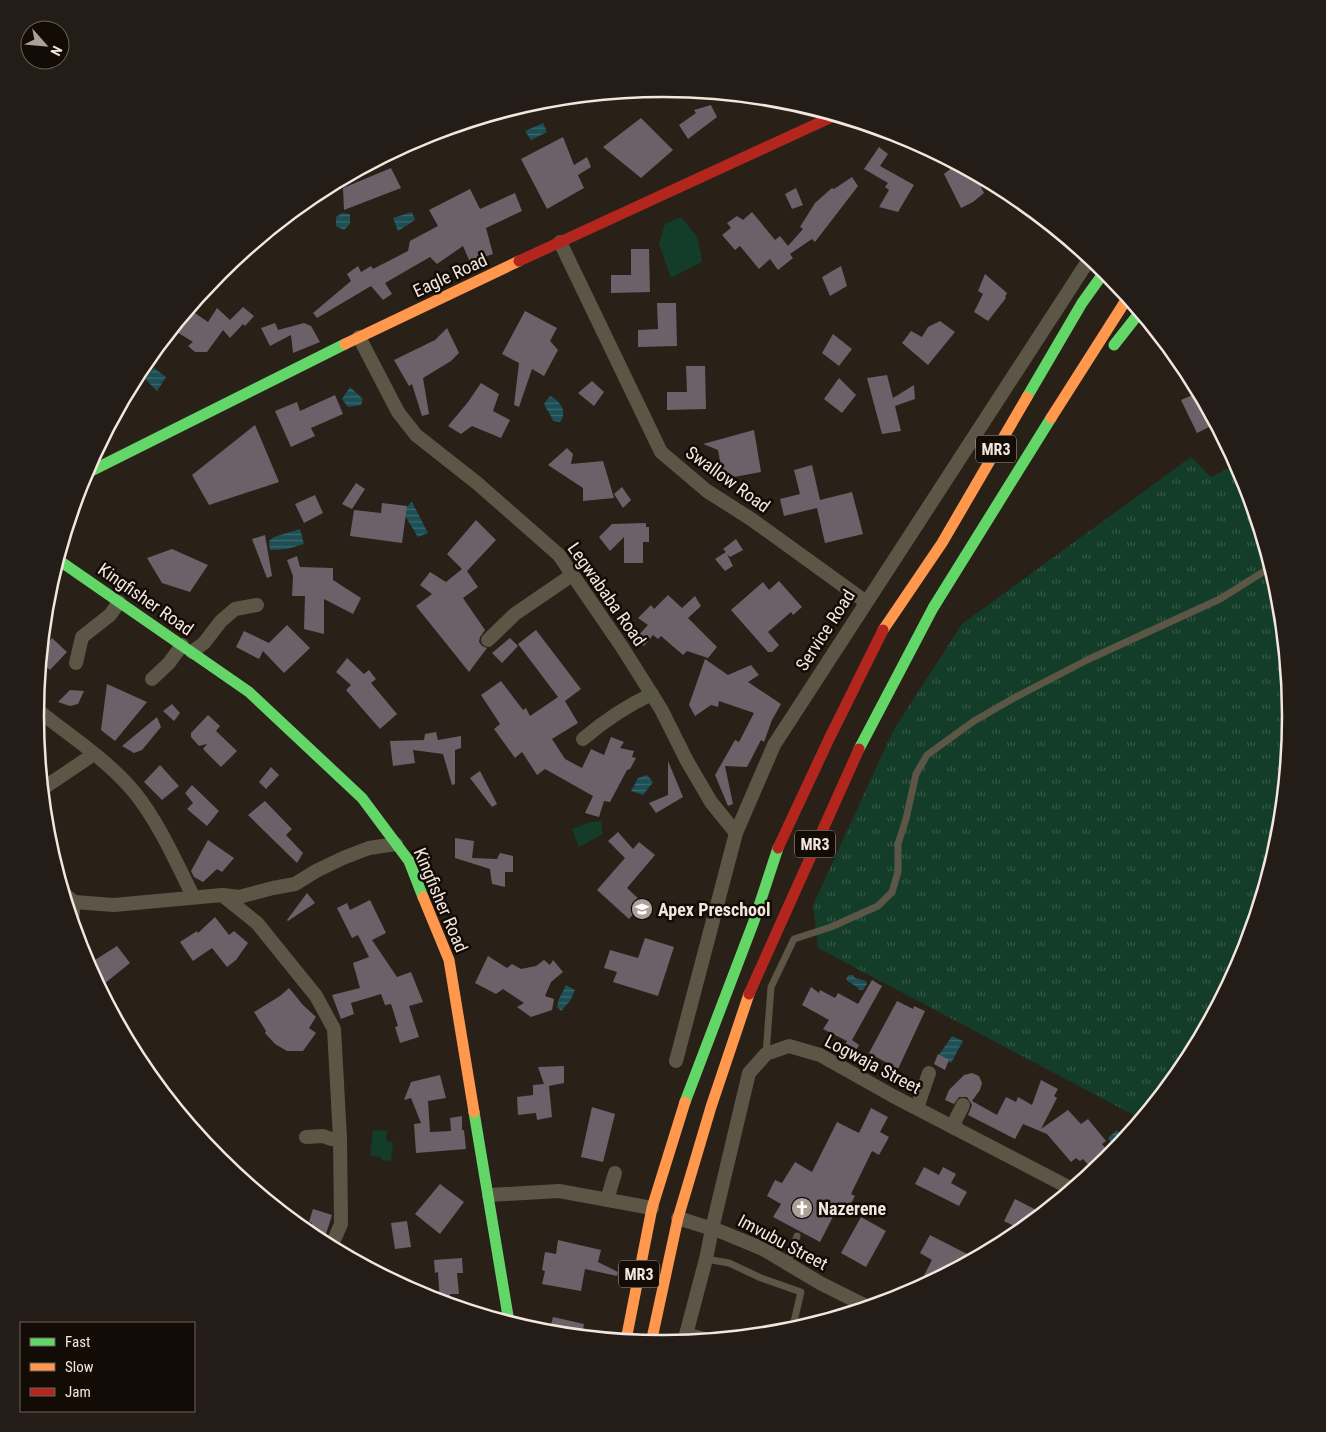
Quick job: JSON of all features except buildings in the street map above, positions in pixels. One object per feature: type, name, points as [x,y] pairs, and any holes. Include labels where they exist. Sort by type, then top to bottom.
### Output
[{"type":"main road","name":"Eagle Road","points":[[95,470],[359,337],[827,119]]},
{"type":"main road","name":"MR3","points":[[627,1334],[652,1208],[686,1100],[754,921],[777,851],[829,739],[885,626],[942,543],[1082,303],[1100,277]]},
{"type":"main road","name":"MR3","points":[[653,1335],[678,1218],[711,1107],[752,983],[860,746],[933,608],[1003,493],[1124,303]]},
{"type":"main road","points":[[1003,493],[1072,397],[1136,317]]},
{"type":"main road","name":"Kingfisher Road","points":[[63,563],[249,692],[362,798],[409,861],[449,960],[508,1315]]},
{"type":"street","name":"Swallow Road","points":[[560,242],[661,452],[707,491],[751,519],[866,602]]},
{"type":"street","name":"Service Road","points":[[676,1061],[736,833],[774,745],[1086,264]]},
{"type":"street","name":"Legwababa Road","points":[[359,337],[398,412],[416,435],[477,483],[559,555],[652,694],[707,795],[736,833]]},
{"type":"street","points":[[488,640],[515,614],[572,575]]},
{"type":"street","points":[[76,663],[82,638],[110,615],[119,602]]},
{"type":"street","points":[[152,679],[187,649],[204,643],[221,621],[235,609],[257,605]]},
{"type":"street","points":[[583,739],[606,720],[652,694]]},
{"type":"street","points":[[44,715],[94,754],[136,794],[169,848],[193,896]]},
{"type":"street","points":[[48,785],[94,754]]},
{"type":"street","points":[[72,898],[114,905],[193,896],[222,895],[240,897],[295,884],[343,858],[369,848],[396,844]]},
{"type":"street","points":[[222,895],[257,923],[316,996],[334,1029],[340,1138],[341,1224],[334,1240]]},
{"type":"street","name":"Logwaja Street","points":[[712,1229],[749,1073],[766,1054],[789,1046],[820,1055],[1066,1186]]},
{"type":"street","points":[[917,1108],[929,1073]]},
{"type":"street","points":[[954,1128],[963,1105]]},
{"type":"street","points":[[306,1137],[340,1138]]},
{"type":"street","points":[[607,1200],[615,1173]]},
{"type":"street","points":[[489,1195],[559,1191],[652,1208]]},
{"type":"street","name":"Imvubu Street","points":[[678,1218],[722,1232],[754,1245],[860,1303]]},
{"type":"street","points":[[685,1334],[706,1259],[712,1229]]},
{"type":"lane","points":[[766,1054],[771,987],[794,939],[831,927],[878,906],[892,892],[898,872],[898,844],[906,819],[916,774],[926,755],[974,721],[1014,698],[1087,660],[1220,599],[1264,571]]},
{"type":"lane","points":[[787,1263],[797,1236]]},
{"type":"lane","points":[[706,1259],[729,1263],[761,1278],[801,1292],[794,1321]]},
{"type":"green space","points":[[681,217],[698,238],[702,262],[671,278],[659,244],[665,224]]},
{"type":"green space","points":[[1191,457],[1211,477],[1230,468],[1249,517],[1261,556],[1277,635],[1281,675],[1282,716],[1281,757],[1277,797],[1261,876],[1235,953],[1199,1026],[1178,1060],[1135,1116],[818,948],[813,905],[893,731],[962,624]]},
{"type":"green space","points":[[601,821],[603,834],[579,847],[572,829],[590,822]]},
{"type":"green space","points":[[373,1130],[387,1131],[386,1141],[393,1142],[391,1161],[381,1160],[381,1157],[370,1156]]},
{"type":"water","points":[[543,123],[547,132],[531,140],[525,131]]},
{"type":"water","points":[[412,212],[415,220],[398,231],[393,218]]},
{"type":"water","points":[[342,213],[350,214],[350,224],[344,230],[336,226],[336,217]]},
{"type":"water","points":[[154,368],[166,377],[157,391],[145,379]]},
{"type":"water","points":[[350,387],[363,399],[361,405],[348,407],[342,399]]},
{"type":"water","points":[[550,396],[562,407],[563,414],[560,422],[553,421],[544,404]]},
{"type":"water","points":[[412,502],[428,533],[418,537],[402,511]]},
{"type":"water","points":[[300,529],[304,544],[287,549],[270,550],[269,541],[274,537]]},
{"type":"water","points":[[647,775],[653,782],[643,795],[631,791],[638,778]]},
{"type":"water","points":[[849,975],[866,981],[867,984],[863,990],[859,990],[847,981],[846,979]]},
{"type":"water","points":[[566,985],[575,990],[570,1001],[561,1011],[557,1007]]},
{"type":"water","points":[[952,1036],[963,1041],[951,1063],[939,1055]]},
{"type":"water","points":[[1117,1130],[1120,1134],[1112,1143],[1108,1138]]},
{"type":"traffic: fast","points":[[1027,397],[1082,303],[1100,277]]},
{"type":"traffic: fast","points":[[1114,345],[1136,317]]},
{"type":"traffic: fast","points":[[96,469],[345,344]]},
{"type":"traffic: fast","points":[[859,749],[933,608],[1051,418]]},
{"type":"traffic: fast","points":[[63,563],[249,692],[362,798],[409,861],[423,897]]},
{"type":"traffic: fast","points":[[685,1102],[754,921],[778,848]]},
{"type":"traffic: fast","points":[[474,1112],[508,1315]]},
{"type":"traffic: slow","points":[[345,344],[519,261]]},
{"type":"traffic: slow","points":[[1051,418],[1124,303]]},
{"type":"traffic: slow","points":[[883,630],[942,543],[1027,397]]},
{"type":"traffic: slow","points":[[423,897],[449,960],[474,1112]]},
{"type":"traffic: slow","points":[[653,1335],[678,1218],[711,1107],[749,994]]},
{"type":"traffic: slow","points":[[627,1334],[652,1208],[685,1102]]},
{"type":"traffic: jam","points":[[519,261],[827,119]]},
{"type":"traffic: jam","points":[[778,848],[883,630]]},
{"type":"traffic: jam","points":[[749,994],[859,749]]},
{"type":"place","name":"Apex Preschool","points":[[642,909]]},
{"type":"place","name":"Nazerene","points":[[802,1208]]}]
